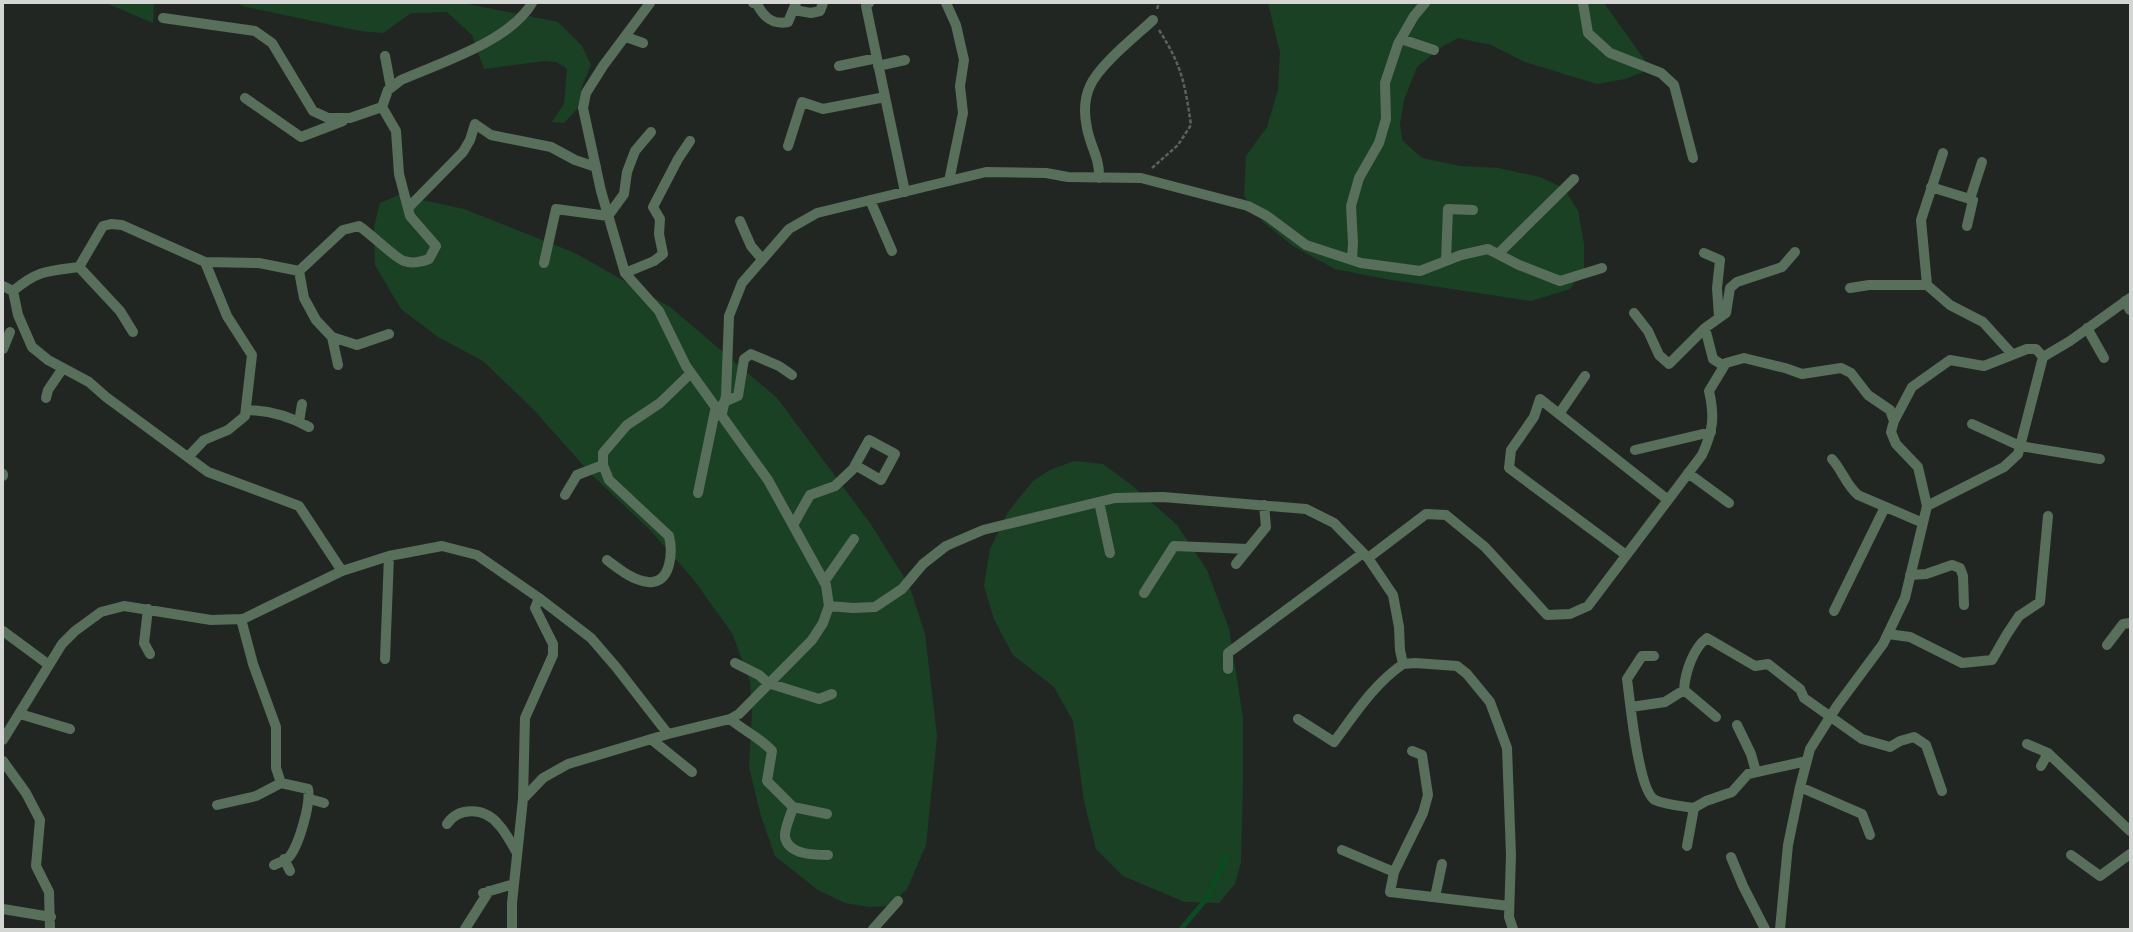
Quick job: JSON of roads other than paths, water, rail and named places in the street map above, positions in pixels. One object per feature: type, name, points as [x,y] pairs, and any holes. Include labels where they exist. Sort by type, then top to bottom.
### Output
[{"type":"street","points":[[299,271],[343,230],[359,226],[371,233],[403,261],[418,263],[429,259],[436,246],[410,216],[399,174],[396,131],[382,107],[388,90],[401,80],[494,39],[528,10],[532,3]]},
{"type":"street","points":[[523,799],[543,778],[568,764],[668,734],[730,719],[739,714],[812,640],[823,623],[829,606],[824,582],[768,480],[721,407],[691,373],[659,312],[625,273],[608,216],[583,108],[586,93],[603,66],[650,3]]},
{"type":"street","points":[[753,3],[757,4],[762,14],[768,20],[780,24],[788,22],[796,6],[811,12],[820,11],[824,3]]},
{"type":"street","points":[[869,3],[866,6],[905,192]]},
{"type":"street","points":[[946,3],[956,25],[964,60],[960,86],[963,113],[949,181]]},
{"type":"street","points":[[1352,260],[1353,243],[1351,206],[1359,178],[1379,143],[1386,119],[1385,83],[1402,39],[1414,16],[1425,3]]},
{"type":"street","points":[[1583,3],[1588,33],[1610,53],[1662,73],[1674,86],[1693,158]]},
{"type":"street","points":[[163,18],[255,31],[272,43],[313,111],[328,118],[350,118]]},
{"type":"street","points":[[1099,178],[1099,164],[1086,122],[1085,103],[1090,85],[1104,67],[1152,20]]},
{"type":"street","points":[[626,37],[643,43]]},
{"type":"street","points":[[1402,39],[1434,50]]},
{"type":"street","points":[[385,56],[391,88]]},
{"type":"street","points":[[838,66],[905,60]]},
{"type":"street","points":[[788,146],[802,102],[823,109],[885,97]]},
{"type":"street","points":[[245,98],[301,137],[382,107]]},
{"type":"street","points":[[408,208],[463,152],[470,140],[475,124],[491,135],[551,147],[575,160],[596,167]]},
{"type":"street","points":[[608,216],[624,194],[627,172],[635,151],[651,132]]},
{"type":"street","points":[[625,273],[654,261],[663,254],[659,234],[660,219],[653,207],[678,159],[690,141]]},
{"type":"street","points":[[1927,285],[1920,220],[1943,153]]},
{"type":"street","points":[[1970,199],[1982,162]]},
{"type":"street","points":[[698,493],[721,407],[729,316],[742,283],[790,228],[817,213],[986,172],[1046,173],[1068,177],[1141,178],[1248,206],[1267,216],[1306,245],[1361,263],[1420,271],[1461,255],[1488,249],[1519,265],[1560,281],[1602,268]]},
{"type":"street","points":[[1498,254],[1574,179]]},
{"type":"street","points":[[1932,187],[1974,200],[1967,226]]},
{"type":"street","points":[[870,200],[892,251]]},
{"type":"street","points":[[544,263],[556,209],[608,216]]},
{"type":"street","points":[[1446,261],[1448,209],[1473,210]]},
{"type":"street","points":[[740,221],[751,246],[762,259]]},
{"type":"street","points":[[79,267],[97,234],[103,226],[111,224],[122,226],[205,262],[258,263],[299,271]]},
{"type":"street","points":[[1634,313],[1648,331],[1658,355],[1669,364],[1705,328],[1726,312],[1730,288],[1737,282],[1782,267],[1795,252]]},
{"type":"street","points":[[1704,253],[1720,260],[1717,288],[1720,318]]},
{"type":"street","points":[[188,457],[204,440],[228,430],[245,416],[252,355],[226,316],[205,262]]},
{"type":"street","points":[[79,267],[40,273],[8,289],[32,346],[48,360],[89,382],[106,397],[208,472],[299,506],[342,571]]},
{"type":"street","points":[[79,267],[120,311],[132,332]]},
{"type":"street","points":[[299,271],[304,298],[316,320],[332,337],[357,345],[389,334]]},
{"type":"street","points":[[1850,288],[1869,285],[1927,285],[1950,305],[1983,322],[2012,354]]},
{"type":"street","points":[[1927,506],[2004,467],[2018,454],[2043,356],[2087,328],[2127,299],[2130,310]]},
{"type":"street","points":[[1705,328],[1714,359],[1724,366]]},
{"type":"street","points":[[2087,328],[2104,358]]},
{"type":"street","points":[[3,349],[10,332]]},
{"type":"street","points":[[332,337],[338,364]]},
{"type":"street","points":[[1780,929],[1788,845],[1800,787],[1810,749],[1830,718],[1883,644],[1888,634],[1904,598],[1927,506],[1918,467],[1896,444],[1891,432],[1894,421],[1912,387],[1942,364],[1950,360],[1984,366],[2027,348],[2036,349],[2043,356]]},
{"type":"street","points":[[721,407],[738,396],[744,359],[751,354],[779,366],[792,375]]},
{"type":"street","points":[[1228,669],[1228,653],[1426,514],[1446,515],[1485,547],[1547,615],[1570,614],[1588,606],[1702,455],[1711,432],[1713,411],[1709,391],[1726,363],[1744,358],[1785,368],[1802,374],[1841,368],[1851,373],[1868,395],[1890,410],[1894,421]]},
{"type":"street","points":[[46,398],[48,390],[63,368]]},
{"type":"street","points":[[607,560],[625,573],[648,582],[661,578],[669,568],[673,549],[669,536],[609,480],[603,465],[603,453],[627,426],[660,403],[691,373]]},
{"type":"street","points":[[1559,414],[1585,376]]},
{"type":"street","points":[[1626,555],[1509,468],[1511,450],[1534,418],[1540,399],[1668,500]]},
{"type":"street","points":[[299,422],[302,404]]},
{"type":"street","points":[[246,410],[261,410],[290,417],[309,427]]},
{"type":"street","points":[[1972,424],[2020,446],[2100,459]]},
{"type":"street","points":[[1635,450],[1711,432]]},
{"type":"street","points":[[1832,459],[1839,466],[1851,489],[1858,495],[1923,523]]},
{"type":"street","points":[[565,496],[576,475],[603,465]]},
{"type":"street","points":[[793,525],[810,495],[835,486],[855,465]]},
{"type":"street","points":[[1688,473],[1729,503]]},
{"type":"street","points":[[829,606],[853,608],[875,607],[902,589],[923,564],[946,546],[983,530],[1114,498],[1163,497],[1306,509],[1334,523],[1366,556],[1393,595],[1403,664]]},
{"type":"street","points":[[1099,502],[1110,553]]},
{"type":"street","points":[[1236,564],[1266,527],[1264,505]]},
{"type":"street","points":[[1834,611],[1885,507]]},
{"type":"street","points":[[1888,634],[1910,637],[1962,663],[1992,660],[2007,634],[2020,616],[2040,602],[2048,516]]},
{"type":"street","points":[[824,582],[854,539]]},
{"type":"street","points":[[3,740],[62,644],[75,631],[101,612],[124,606],[211,620],[240,619],[271,607],[300,590],[342,571],[389,556],[442,546],[460,549],[477,555],[539,598],[591,638],[616,666],[668,734]]},
{"type":"street","points":[[1144,593],[1174,546],[1248,549]]},
{"type":"street","points":[[385,659],[389,556]]},
{"type":"street","points":[[1910,575],[1926,574],[1952,565],[1960,568],[1963,576],[1964,605]]},
{"type":"street","points":[[512,929],[514,884],[523,799],[525,718],[553,655],[553,644],[535,608],[539,598]]},
{"type":"street","points":[[148,610],[144,643],[150,654]]},
{"type":"street","points":[[240,619],[252,664],[276,727],[276,768],[281,783]]},
{"type":"street","points":[[2106,645],[2123,624],[2130,623]]},
{"type":"street","points":[[3,631],[49,665]]},
{"type":"street","points":[[1684,690],[1685,675],[1702,642],[1707,638],[1755,666],[1768,664],[1800,689],[1804,698],[1830,718],[1862,739],[1890,747],[1900,741],[1914,737],[1926,745],[1942,790]]},
{"type":"street","points":[[1654,656],[1642,656],[1628,679],[1637,750],[1646,791],[1655,800],[1694,808],[1706,801],[1732,792],[1748,774],[1807,761]]},
{"type":"street","points":[[735,663],[760,675],[768,683],[819,699],[832,694]]},
{"type":"street","points":[[1298,719],[1334,742],[1371,692],[1388,675],[1403,664],[1415,663],[1457,666],[1490,702],[1507,748],[1508,812],[1511,855],[1509,917],[1514,929]]},
{"type":"street","points":[[1631,707],[1665,702],[1684,690]]},
{"type":"street","points":[[1684,690],[1716,717]]},
{"type":"street","points":[[20,714],[70,729]]},
{"type":"street","points":[[730,719],[767,745],[772,751],[766,781],[793,807],[827,814]]},
{"type":"street","points":[[1737,725],[1751,754],[1756,772]]},
{"type":"street","points":[[651,740],[692,772]]},
{"type":"street","points":[[2027,744],[2048,753],[2130,831]]},
{"type":"street","points":[[1412,751],[1422,755],[1428,794],[1423,813],[1394,872],[1390,892],[1509,906]]},
{"type":"street","points":[[2041,766],[2048,753]]},
{"type":"street","points":[[3,761],[26,793],[40,820],[36,866],[49,892],[51,917],[50,929]]},
{"type":"street","points":[[217,805],[256,796],[281,783],[308,789],[310,799],[304,822],[290,856],[274,865]]},
{"type":"street","points":[[1800,787],[1862,814],[1870,835]]},
{"type":"street","points":[[310,799],[324,802]]},
{"type":"street","points":[[793,807],[785,836],[788,845],[807,854],[828,855]]},
{"type":"street","points":[[1687,846],[1694,808]]},
{"type":"street","points":[[447,824],[452,816],[460,812],[468,811],[482,814],[498,823],[517,853]]},
{"type":"street","points":[[1342,850],[1394,872]]},
{"type":"street","points":[[2071,855],[2100,876],[2130,854]]},
{"type":"street","points":[[1730,857],[1742,886],[1765,929]]},
{"type":"street","points":[[284,859],[290,871]]},
{"type":"street","points":[[1435,897],[1442,864]]},
{"type":"street","points":[[465,929],[484,892],[514,884]]},
{"type":"street","points":[[873,929],[898,901]]},
{"type":"street","points":[[3,909],[51,917]]},
{"type":"waterway","points":[[1181,929],[1208,897],[1226,857],[1225,855]]}]
